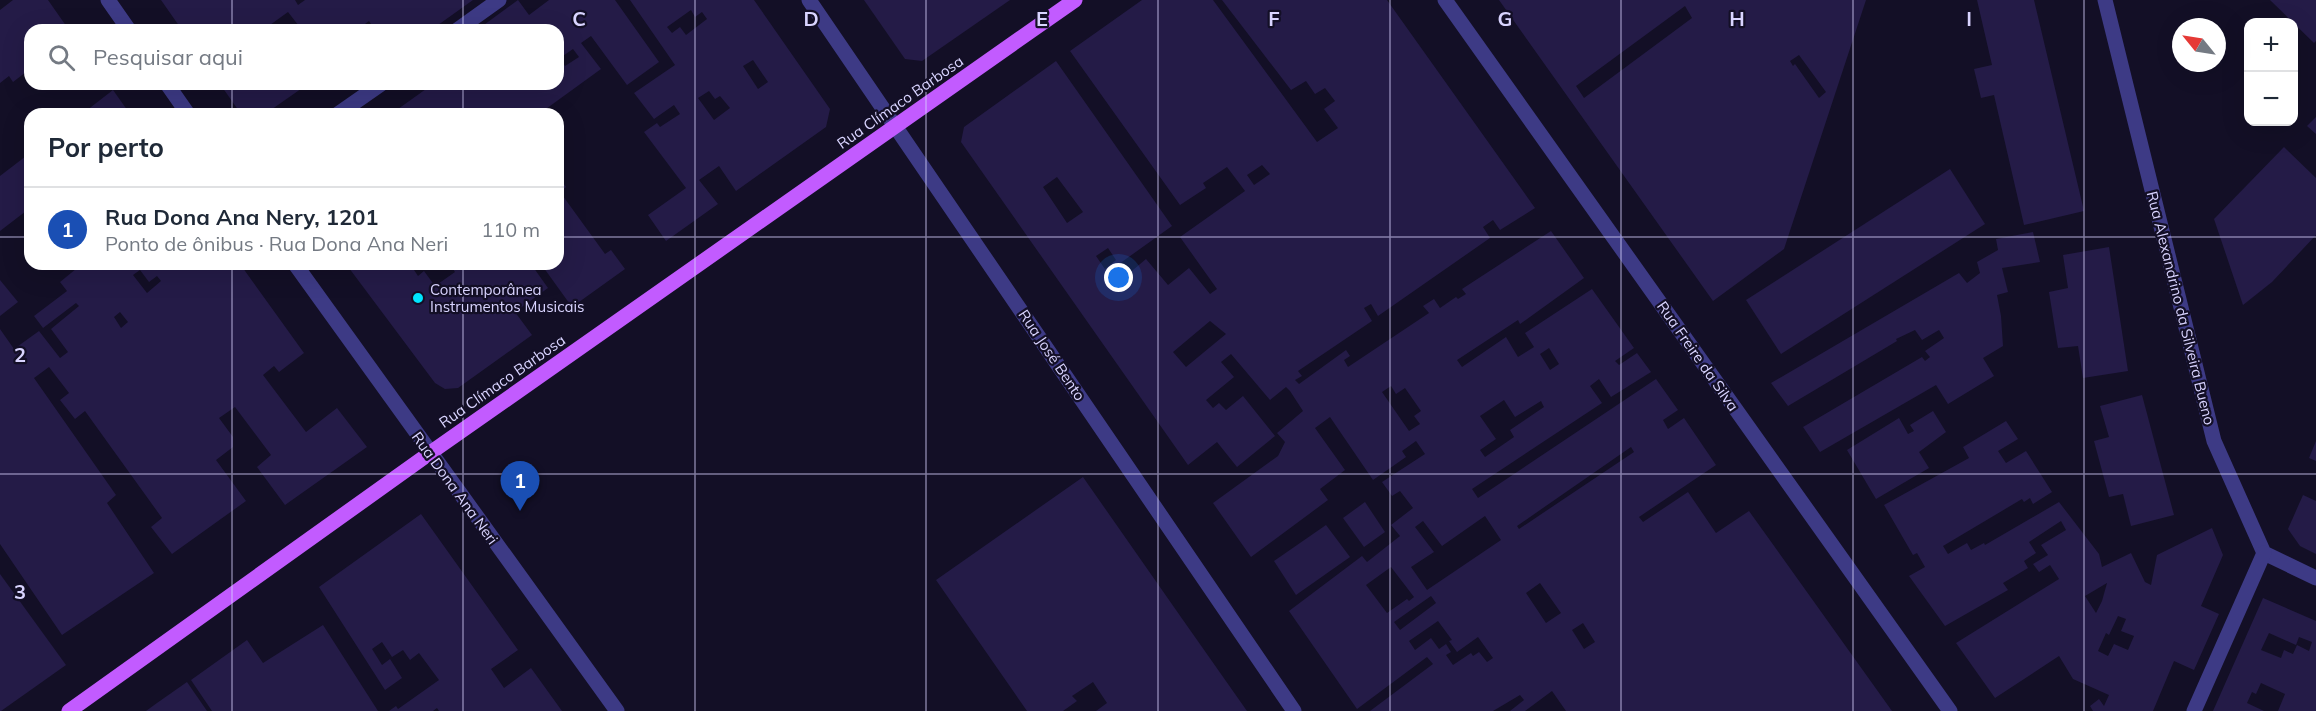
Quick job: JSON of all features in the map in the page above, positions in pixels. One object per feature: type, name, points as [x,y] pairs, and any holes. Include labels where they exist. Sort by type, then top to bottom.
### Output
[{"type":"main road","name":"Rua Clímaco Barbosa","points":[[69,711],[430,453],[1075,0]]},
{"type":"street","points":[[108,0],[125,24]]},
{"type":"street","points":[[465,24],[499,0]]},
{"type":"street","name":"Rua José Bento","points":[[809,0],[1294,711]]},
{"type":"street","name":"Rua Freire da Silva","points":[[1445,0],[1950,711]]},
{"type":"street","name":"Rua Alexandrino da Silveira Bueno","points":[[2105,0],[2214,441],[2264,553]]},
{"type":"street","points":[[171,90],[184,108]]},
{"type":"street","points":[[347,108],[372,90]]},
{"type":"street","name":"Rua Dona Ana Neri","points":[[299,270],[617,711]]},
{"type":"street","points":[[2194,711],[2264,553],[2316,578]]},
{"type":"building","points":[[13,0],[48,0],[65,24],[24,24],[24,74],[13,82],[9,76],[0,83],[0,10]]},
{"type":"building","points":[[161,0],[295,0],[298,5],[305,0],[473,0],[439,24],[371,24],[369,21],[365,24],[297,24],[288,12],[271,24],[178,24]]},
{"type":"building","points":[[518,0],[529,15],[549,0],[615,0],[659,62],[627,85],[591,36],[581,43],[601,69],[547,108],[399,108],[425,90],[564,90],[564,64],[565,66],[579,57],[573,49],[564,55],[564,24],[485,24]]},
{"type":"building","points":[[630,0],[754,0],[830,109],[826,127],[736,191],[719,166],[699,180],[718,204],[666,241],[648,215],[686,188],[644,132],[657,123],[660,127],[680,114],[674,105],[654,119],[634,93],[675,65]],"holes":[[[691,10],[695,17],[702,12],[707,19],[686,35],[680,27],[672,33],[667,27]],[[753,60],[768,82],[758,89],[743,66]],[[709,91],[715,99],[720,96],[730,108],[714,120],[698,98]]]},
{"type":"building","points":[[864,0],[1010,0],[922,61],[905,59]]},
{"type":"building","points":[[1142,0],[1213,0],[1317,142],[1338,128],[1324,109],[1335,101],[1325,88],[1315,94],[1306,81],[1291,90],[1222,0],[1387,0],[1535,208],[1500,230],[1493,220],[1483,227],[1490,238],[1378,316],[1371,304],[1364,308],[1372,321],[1298,371],[1302,376],[1295,380],[1299,384],[1346,350],[1350,356],[1344,360],[1348,367],[1429,313],[1423,306],[1434,299],[1440,308],[1456,297],[1458,299],[1466,294],[1462,289],[1551,231],[1584,278],[1520,324],[1518,320],[1457,360],[1462,367],[1506,337],[1518,357],[1534,347],[1525,333],[1592,289],[1634,348],[1615,361],[1619,365],[1637,353],[1651,372],[1611,397],[1599,379],[1590,386],[1602,403],[1472,489],[1478,498],[1656,379],[1678,410],[1663,420],[1668,429],[1684,418],[1716,465],[1639,517],[1643,522],[1688,492],[1716,533],[1749,511],[1892,711],[1566,711],[1552,691],[1525,711],[1510,711],[1524,700],[1520,695],[1493,711],[1370,711],[1433,664],[1427,657],[1357,709],[1289,611],[1362,556],[1367,562],[1400,536],[1391,525],[1413,508],[1400,491],[1392,496],[1382,482],[1425,454],[1416,441],[1402,451],[1406,457],[1373,480],[1330,417],[1315,428],[1345,470],[1320,489],[1328,500],[1251,557],[1213,503],[1278,456],[1285,442],[1277,433],[1303,411],[1290,391],[1286,387],[1270,400],[1231,354],[1221,362],[1234,377],[1206,400],[1213,408],[1219,403],[1226,410],[1243,396],[1275,436],[1237,467],[1217,442],[1188,465],[961,142],[964,127],[1056,61],[1172,226],[1119,264],[1127,275],[1146,259],[1168,285],[1189,268],[1210,294],[1217,289],[1180,237],[1245,191],[1227,167],[1203,183],[1206,188],[1180,205],[1070,51]],"holes":[[[1262,165],[1270,174],[1254,185],[1247,175]],[[1057,177],[1083,212],[1067,223],[1043,187]],[[1108,248],[1116,260],[1105,269],[1096,256]],[[1210,321],[1226,334],[1186,367],[1173,352]],[[1549,348],[1559,364],[1550,370],[1540,354]],[[1391,386],[1396,394],[1405,388],[1421,411],[1414,416],[1420,424],[1409,431],[1382,392]],[[1504,400],[1515,417],[1541,401],[1544,407],[1510,430],[1514,437],[1485,457],[1480,450],[1496,439],[1480,416]],[[1631,447],[1634,452],[1519,529],[1517,526]],[[1485,516],[1501,540],[1427,590],[1411,567],[1434,552],[1415,527],[1423,521],[1442,546]],[[1391,567],[1414,597],[1409,601],[1407,599],[1387,613],[1366,585]],[[1540,583],[1561,613],[1546,623],[1526,593]],[[1431,596],[1436,603],[1400,630],[1394,622]],[[1438,621],[1452,640],[1449,641],[1457,652],[1478,637],[1493,658],[1487,662],[1479,652],[1473,656],[1471,653],[1453,665],[1446,655],[1451,652],[1446,644],[1439,649],[1431,638],[1415,650],[1409,641]],[[1583,623],[1595,642],[1584,649],[1572,630]]]},
{"type":"building","points":[[1499,0],[1866,0],[1784,249],[1713,301]],"holes":[[[1685,6],[1692,18],[1584,98],[1576,86]],[[1799,55],[1826,92],[1819,98],[1795,64],[1793,66],[1790,61]]]},
{"type":"building","points":[[1977,0],[2034,0],[2084,211],[2024,225],[1994,95],[1981,98],[1974,69],[1992,65]]},
{"type":"building","points":[[2270,0],[2316,0],[2316,41],[2314,43],[2298,27],[2298,18],[2288,18]]},
{"type":"building","points":[[113,90],[126,108],[90,108]]},
{"type":"building","points":[[224,90],[299,90],[274,108],[237,108]]},
{"type":"building","points":[[2316,117],[2316,134],[2307,126]]},
{"type":"building","points":[[2284,147],[2316,178],[2316,235],[2272,282],[2243,305],[2214,219]]},
{"type":"building","points":[[24,158],[24,213],[0,231],[0,176]]},
{"type":"building","points":[[1950,169],[1985,224],[1781,354],[1746,300]]},
{"type":"building","points":[[564,198],[605,254],[611,250],[625,269],[572,307],[545,270],[564,270]]},
{"type":"building","points":[[2033,232],[2040,262],[2002,268],[2008,292],[1997,295],[2003,346],[1983,358],[1994,376],[1948,404],[1936,385],[1820,452],[1803,427],[1922,357],[1925,361],[1930,357],[1925,351],[1944,338],[1939,330],[1922,340],[1915,330],[1896,339],[1897,341],[1788,406],[1771,383],[1959,273],[1967,283],[1980,273],[1977,262],[1998,250],[1996,239]]},
{"type":"building","points":[[2109,247],[2128,371],[2083,378],[2078,346],[2058,348],[2049,292],[2068,288],[2063,255]]},
{"type":"building","points":[[75,270],[140,270],[244,270],[304,353],[279,372],[274,366],[263,375],[306,432],[337,408],[367,447],[285,505],[257,467],[271,455],[235,407],[219,418],[233,437],[233,447],[216,460],[246,501],[172,554],[151,527],[162,518],[85,411],[75,419],[60,400],[69,393],[49,367],[34,378],[116,495],[107,503],[154,573],[62,635],[0,544],[0,329],[14,349],[39,331],[60,358],[68,352],[51,329],[79,306],[76,303],[43,328],[34,316],[67,291],[60,282]],"holes":[[[140,270],[149,282],[157,276],[161,281],[147,293],[133,275]],[[120,312],[128,322],[121,328],[114,317]]]},
{"type":"building","points":[[350,270],[414,270],[418,276],[424,271],[435,286],[455,272],[454,270],[535,270],[548,288],[515,312],[532,335],[458,388],[445,389],[435,383]]},
{"type":"building","points":[[0,280],[18,302],[0,316]]},
{"type":"building","points":[[2142,395],[2174,515],[2131,526],[2123,494],[2109,497],[2094,441],[2109,437],[2100,406]]},
{"type":"building","points":[[1933,411],[1946,432],[1919,452],[1929,468],[1876,499],[1847,450],[1899,418],[1908,434],[1914,431],[1910,425]]},
{"type":"building","points":[[2006,421],[2018,439],[1998,451],[2006,463],[2026,451],[2052,492],[2033,504],[2030,498],[2024,502],[2022,499],[1943,546],[1948,554],[1967,543],[1971,550],[1984,543],[1985,545],[2059,502],[2099,554],[2102,567],[2131,553],[2145,582],[2151,585],[2157,555],[2212,528],[2223,555],[2201,606],[2219,614],[2194,670],[2174,661],[2153,711],[2093,711],[2090,706],[2099,699],[2104,706],[2109,695],[2073,679],[2059,656],[1995,698],[1956,643],[2059,579],[2050,565],[2039,572],[2033,564],[2048,555],[2041,545],[2066,530],[2061,521],[2029,542],[2036,553],[2024,561],[2028,568],[2003,583],[2008,590],[1945,626],[1909,576],[1925,567],[1917,553],[1913,555],[1884,505],[1969,458],[1963,447]],"holes":[[[2107,583],[2102,601],[2096,613],[2085,596]],[[2118,616],[2126,619],[2121,631],[2134,636],[2128,650],[2114,644],[2108,656],[2098,651],[2106,633],[2109,635]]]},
{"type":"building","points":[[2316,441],[2316,461],[2309,458]]},
{"type":"building","points":[[1083,477],[1247,711],[1096,711],[1107,703],[1093,682],[1072,696],[1077,701],[1063,711],[1027,711],[936,580]]},
{"type":"building","points":[[2303,495],[2316,501],[2316,554],[2300,546],[2288,529]]},
{"type":"building","points":[[1365,502],[1385,532],[1364,547],[1343,518]]},
{"type":"building","points":[[421,514],[518,650],[491,669],[504,688],[531,668],[562,711],[439,711],[437,708],[433,711],[389,711],[396,706],[398,709],[439,680],[419,653],[410,660],[403,650],[392,657],[382,642],[372,649],[382,665],[390,659],[402,678],[385,690],[319,587]]},
{"type":"building","points":[[1326,525],[1350,557],[1296,595],[1274,561]]},
{"type":"building","points":[[0,574],[66,665],[1,711],[0,711]]},
{"type":"building","points":[[2263,598],[2316,621],[2316,711],[2278,711],[2285,694],[2261,683],[2256,694],[2252,692],[2247,703],[2264,711],[2213,711]],"holes":[[[2269,633],[2296,645],[2299,637],[2312,642],[2309,651],[2297,645],[2293,654],[2284,650],[2281,658],[2261,650]]]},
{"type":"building","points":[[323,625],[378,711],[212,711],[191,680],[247,640],[263,663]]},
{"type":"building","points":[[187,682],[207,711],[146,711],[157,703]]},
{"type":"place","name":"Contemporânea Instrumentos Musicais","points":[[418,298]]},
{"type":"place","name":"Rua Dona Ana Nery, 1201","points":[[520,511]]}]
